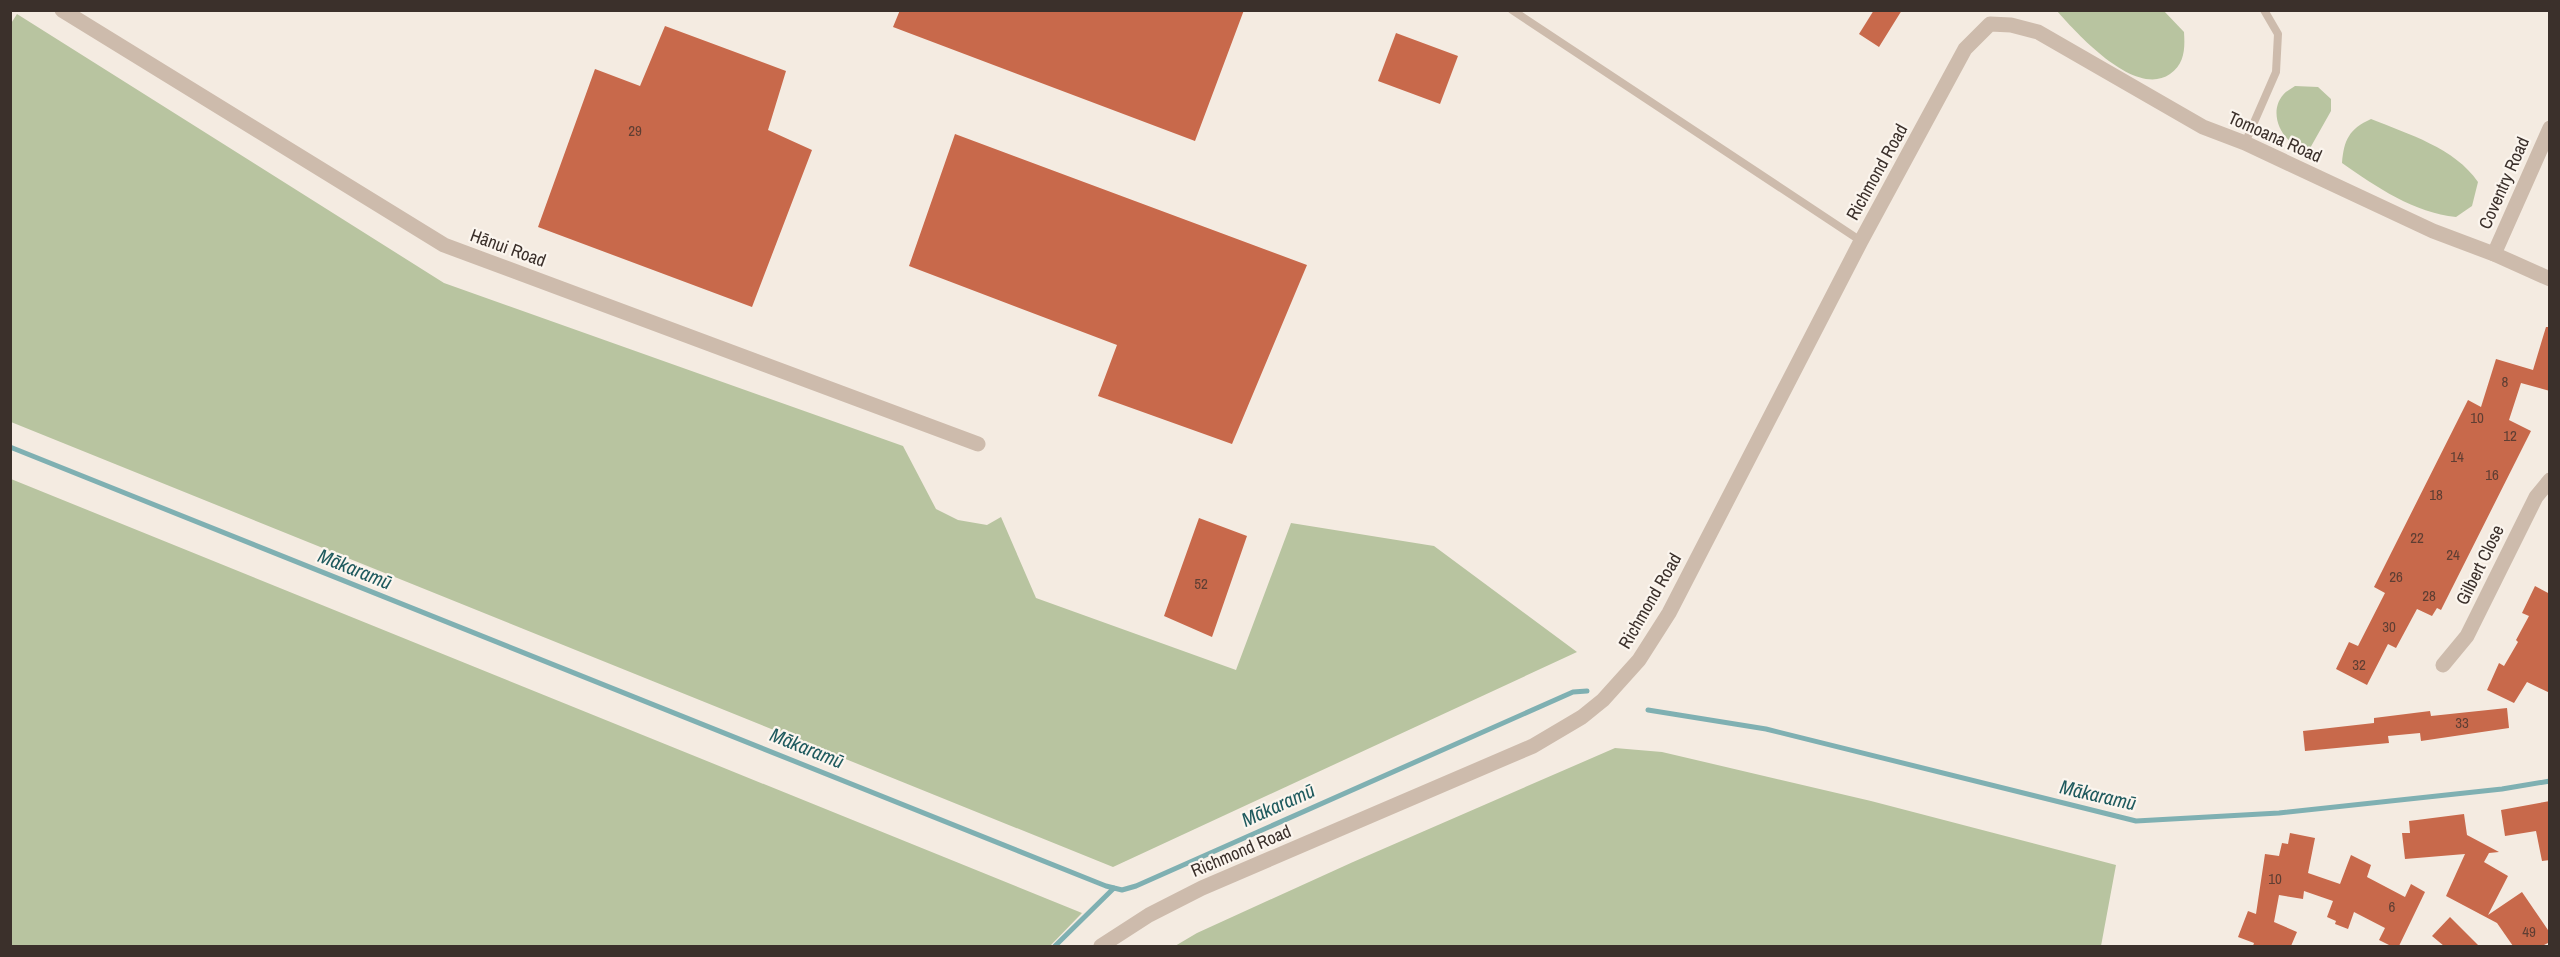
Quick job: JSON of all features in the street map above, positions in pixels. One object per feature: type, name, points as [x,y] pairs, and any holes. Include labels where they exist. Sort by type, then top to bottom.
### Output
[{"type":"street","name":"Hānui Road","points":[[62,10],[444,245],[978,444]]},
{"type":"street","name":"Richmond Road","points":[[1101,946],[1149,915],[1202,888],[1533,746],[1582,717],[1603,700],[1639,660],[1669,613],[1861,241],[1965,49],[1990,24]]},
{"type":"street","name":"Tomoana Road","points":[[1990,24],[2011,25],[2038,32],[2203,127],[2245,143],[2433,231],[2494,254],[2550,279]]},
{"type":"street","name":"Coventry Road","points":[[2494,254],[2550,128]]},
{"type":"street","name":"Gilbert Close","points":[[2443,665],[2467,636],[2536,497],[2550,480]]},
{"type":"lane","points":[[1512,10],[1861,241]]},
{"type":"lane","points":[[2245,143],[2276,72],[2278,34],[2264,10]]},
{"type":"green space","points":[[2057,11],[2164,11],[2184,32],[2184,50],[2181,61],[2170,74],[2156,79],[2141,78],[2109,61],[2079,35]]},
{"type":"green space","points":[[17,14],[444,283],[903,446],[936,509],[958,520],[987,525],[1001,517],[1036,598],[1236,670],[1291,523],[1434,546],[1577,652],[1113,867],[11,422],[10,25]]},
{"type":"green space","points":[[2295,86],[2318,87],[2331,99],[2331,111],[2309,150],[2292,143],[2277,121],[2278,103],[2284,94]]},
{"type":"green space","points":[[2371,119],[2430,143],[2457,160],[2478,182],[2472,206],[2456,217],[2441,215],[2396,198],[2342,163],[2344,148],[2349,136],[2357,127]]},
{"type":"green space","points":[[11,479],[1082,913],[1050,946],[11,946]]},
{"type":"green space","points":[[1615,748],[1662,752],[1871,801],[2116,865],[2101,946],[1175,946],[1197,933],[1353,862]]},
{"type":"building","points":[[900,10],[1244,10],[1195,141],[893,27]]},
{"type":"building","points":[[1874,10],[1902,10],[1879,47],[1859,34]]},
{"type":"building","points":[[665,26],[786,71],[768,130],[812,150],[752,307],[538,227],[595,69],[640,86]]},
{"type":"building","points":[[1396,33],[1458,56],[1440,104],[1378,81]]},
{"type":"building","points":[[955,134],[1307,265],[1232,444],[1098,396],[1117,345],[909,266]]},
{"type":"building","points":[[2546,327],[2550,327],[2550,391],[2521,383],[2509,420],[2531,431],[2441,610],[2437,608],[2432,616],[2417,609],[2396,648],[2388,644],[2367,685],[2336,669],[2349,642],[2358,646],[2385,593],[2374,587],[2468,400],[2481,407],[2496,359],[2533,370]]},
{"type":"building","points":[[1199,518],[1247,536],[1212,637],[1164,616]]},
{"type":"building","points":[[2535,586],[2550,594],[2550,693],[2527,682],[2514,703],[2487,690],[2499,663],[2504,666],[2518,642],[2516,640],[2529,616],[2522,613]]},
{"type":"building","points":[[2507,708],[2509,728],[2421,741],[2420,733],[2388,736],[2389,743],[2305,751],[2303,731],[2374,723],[2374,718],[2430,711],[2431,716]]},
{"type":"building","points":[[2550,801],[2550,860],[2542,861],[2536,831],[2505,836],[2501,810]]},
{"type":"building","points":[[2464,814],[2467,835],[2499,852],[2489,853],[2484,862],[2508,876],[2488,915],[2522,892],[2550,933],[2550,942],[2542,946],[2513,946],[2497,923],[2446,896],[2465,854],[2405,859],[2402,833],[2410,833],[2409,821]]},
{"type":"building","points":[[2290,833],[2315,838],[2308,873],[2340,884],[2351,855],[2371,865],[2367,877],[2405,897],[2411,884],[2425,892],[2399,946],[2391,946],[2379,940],[2385,928],[2354,912],[2348,929],[2335,924],[2336,921],[2327,917],[2333,901],[2304,891],[2303,899],[2279,895],[2274,922],[2297,932],[2291,946],[2253,946],[2254,943],[2238,937],[2248,911],[2256,914],[2265,854],[2279,856],[2282,843],[2288,844]]},
{"type":"building","points":[[2450,917],[2479,946],[2444,946],[2432,936]]},
{"type":"waterway","name":"Mākaramū","points":[[10,447],[1106,886],[1122,890],[1136,886],[1573,692],[1587,691]]},
{"type":"waterway","name":"Mākaramū","points":[[1648,710],[1766,729],[2136,821],[2279,813],[2502,789],[2550,781]]},
{"type":"waterway","points":[[1055,946],[1114,888]]}]
